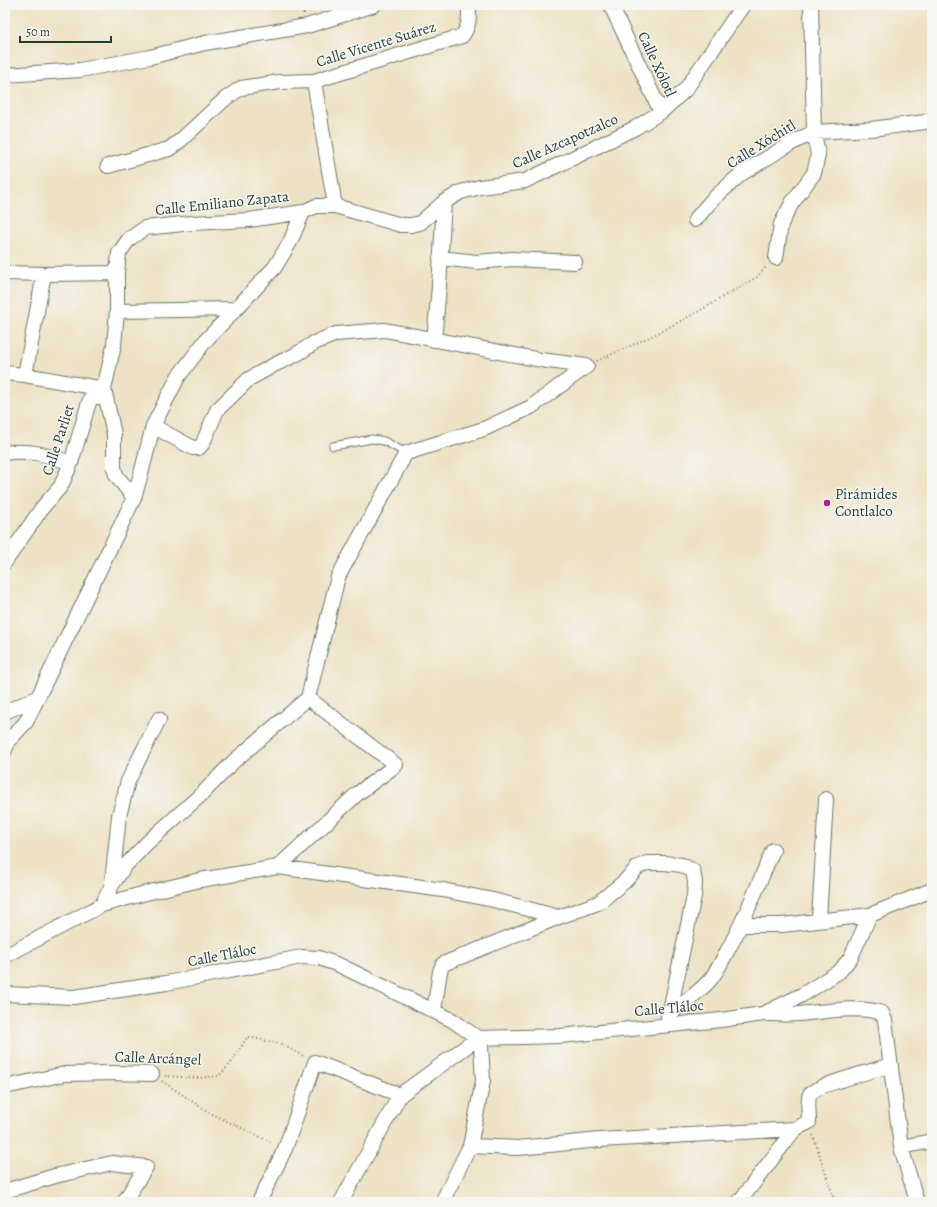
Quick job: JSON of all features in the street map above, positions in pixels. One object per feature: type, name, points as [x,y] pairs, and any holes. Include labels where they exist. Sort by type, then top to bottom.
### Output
[{"type":"street","points":[[5,75],[80,70],[150,57],[206,43],[307,26],[374,5]]},
{"type":"street","name":"Calle Vicente Suárez","points":[[108,166],[169,149],[181,140],[225,99],[241,88],[280,82],[314,81],[462,36],[467,29],[469,20],[469,5]]},
{"type":"street","name":"Calle Azcapotzalco","points":[[356,212],[401,225],[411,226],[420,224],[444,202],[461,192],[480,187],[524,181],[634,128],[661,112],[686,89],[743,5]]},
{"type":"street","points":[[776,258],[781,224],[792,203],[814,173],[818,154],[814,132],[811,5]]},
{"type":"street","name":"Calle Xólotl","points":[[614,6],[661,112]]},
{"type":"street","name":"Calle Vicente Suárez","points":[[314,81],[335,206]]},
{"type":"street","name":"Calle Xóchitl","points":[[695,220],[712,200],[741,174],[790,144],[814,132],[870,129],[925,122],[932,119]]},
{"type":"street","points":[[434,340],[444,202]]},
{"type":"street","name":"Calle Emiliano Zapata","points":[[117,273],[119,253],[129,239],[145,228],[192,223],[249,220],[303,212],[316,206],[335,206],[356,212]]},
{"type":"street","points":[[5,750],[8,741],[26,722],[134,498],[154,426],[178,377],[206,340],[275,267],[290,242],[303,212]]},
{"type":"street","points":[[440,258],[476,262],[512,259],[575,262]]},
{"type":"street","points":[[5,273],[117,273],[117,311],[114,345],[105,394],[114,434],[114,467],[116,476],[134,498]]},
{"type":"street","points":[[25,375],[44,274]]},
{"type":"street","points":[[117,311],[236,309]]},
{"type":"street","points":[[154,426],[193,448],[199,448],[203,443],[217,410],[249,379],[297,354],[314,343],[336,334],[385,330],[541,360],[587,366]]},
{"type":"street","points":[[102,906],[112,885],[124,867],[148,842],[204,792],[233,762],[308,698],[338,577],[406,453],[484,429],[531,407],[587,366]]},
{"type":"street","points":[[5,373],[25,375],[105,394]]},
{"type":"street","name":"Calle Parliet","points":[[5,562],[42,508],[61,486],[71,463],[90,399],[92,396],[105,394]]},
{"type":"street","points":[[5,453],[14,452],[43,454],[71,463]]},
{"type":"street","points":[[5,712],[37,698]]},
{"type":"street","points":[[278,867],[357,794],[396,765],[308,698]]},
{"type":"street","points":[[112,885],[119,816],[128,781],[159,719]]},
{"type":"street","points":[[819,920],[826,799]]},
{"type":"street","points":[[668,1021],[682,1004],[695,995],[710,979],[724,957],[741,924],[773,850]]},
{"type":"street","points":[[434,1011],[440,971],[443,964],[559,917],[598,903],[624,882],[638,867],[647,863],[682,865],[693,871],[695,882],[694,896],[668,1021]]},
{"type":"street","points":[[5,956],[102,906],[142,894],[200,880],[278,867],[443,890],[493,900],[559,917]]},
{"type":"street","points":[[741,924],[782,925],[870,915],[932,890]]},
{"type":"street","name":"Calle Tláloc","points":[[5,994],[74,997],[166,983],[302,957],[319,958],[339,965],[452,1020],[478,1038],[560,1036],[668,1021],[721,1020],[763,1014],[802,995],[840,971],[851,957],[870,915]]},
{"type":"street","points":[[763,1014],[798,1014],[831,1010],[873,1010],[882,1013],[885,1020],[901,1147],[917,1202]]},
{"type":"street","points":[[341,1202],[400,1095],[478,1038],[481,1046],[483,1081],[470,1146],[442,1202]]},
{"type":"street","points":[[259,1202],[285,1149],[315,1062],[400,1095]]},
{"type":"street","points":[[470,1146],[518,1148],[600,1140],[794,1129],[809,1122],[809,1098],[813,1091],[891,1065]]},
{"type":"street","name":"Calle Arcángel","points":[[5,1087],[65,1074],[152,1074]]},
{"type":"street","points":[[739,1202],[794,1129]]},
{"type":"street","points":[[901,1147],[932,1141]]},
{"type":"street","points":[[5,1191],[55,1176],[112,1163],[146,1167],[127,1201]]},
{"type":"lane","points":[[333,446],[372,439],[384,441],[406,453]]},
{"type":"path","points":[[587,366],[658,333],[694,314],[757,277],[776,258]]},
{"type":"path","name":"Calle Arcángel","points":[[152,1074],[197,1078],[219,1076],[231,1063],[246,1039],[249,1037],[281,1044],[315,1062]]},
{"type":"path","points":[[152,1074],[208,1112],[285,1149]]},
{"type":"path","points":[[809,1122],[835,1202]]},
{"type":"place","name":"Pirámides Contlalco","points":[[827,503]]}]
